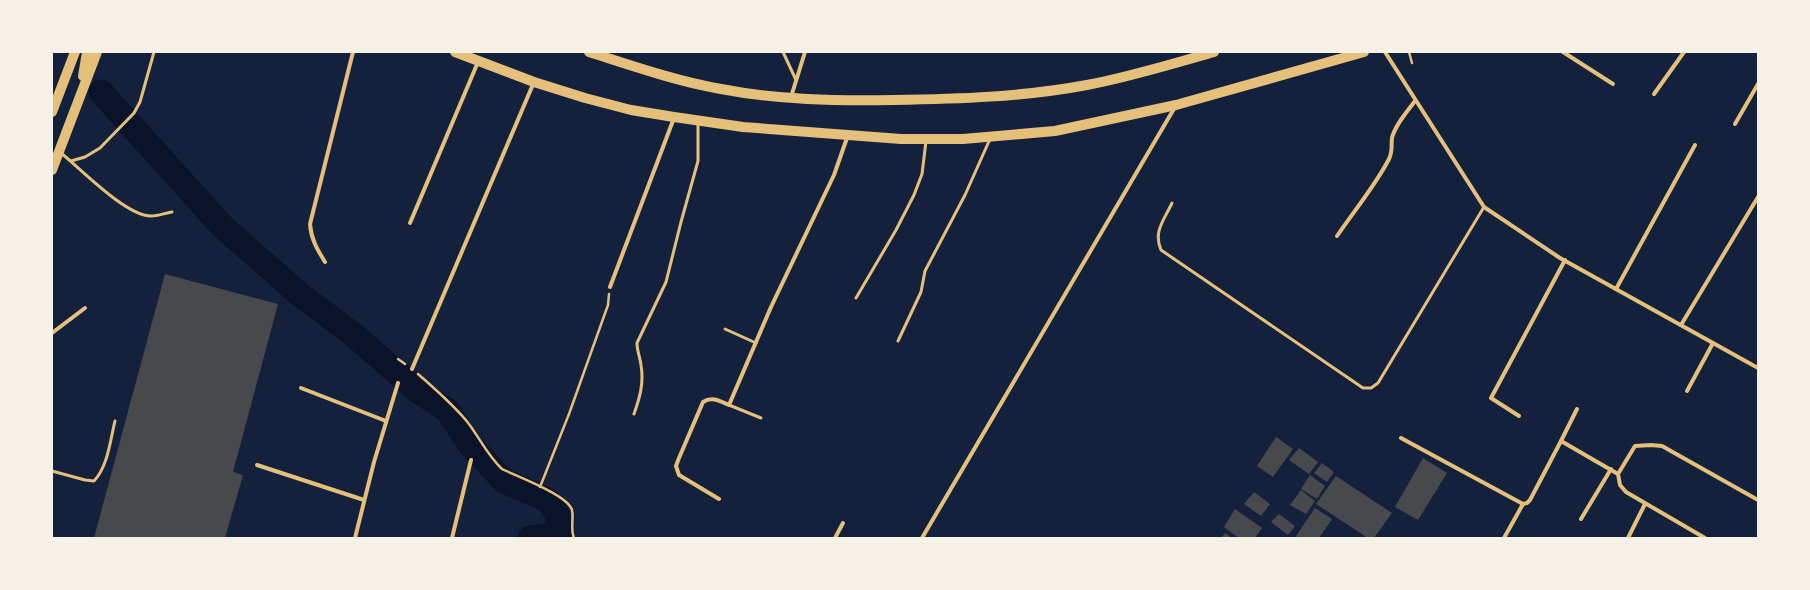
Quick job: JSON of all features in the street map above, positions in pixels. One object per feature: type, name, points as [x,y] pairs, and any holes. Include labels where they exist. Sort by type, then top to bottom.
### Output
[{"type":"main road","points":[[52,112],[75,52]]},
{"type":"main road","points":[[80,96],[87,52]]},
{"type":"main road","points":[[52,170],[97,52]]},
{"type":"main road","points":[[455,52],[534,82],[623,108],[674,117],[743,127],[848,135],[963,140],[1055,131],[1176,105],[1364,52]]},
{"type":"main road","points":[[589,52],[664,77],[722,90],[791,98],[836,101],[934,99],[1026,94],[1087,85],[1214,52]]},
{"type":"street","points":[[325,262],[315,245],[311,234],[310,224],[353,52]]},
{"type":"street","points":[[791,98],[805,52]]},
{"type":"street","points":[[1385,52],[1484,207],[1565,260],[1758,368]]},
{"type":"street","points":[[1563,52],[1613,84]]},
{"type":"street","points":[[1654,94],[1684,52]]},
{"type":"street","points":[[410,223],[478,61]]},
{"type":"street","points":[[412,369],[534,82]]},
{"type":"street","points":[[1734,124],[1758,84]]},
{"type":"street","points":[[1336,236],[1383,171],[1393,148],[1392,139],[1396,129],[1415,101]]},
{"type":"street","points":[[922,538],[1176,105]]},
{"type":"street","points":[[610,288],[674,117]]},
{"type":"street","points":[[719,499],[679,475],[676,471],[676,466],[698,409],[703,402],[708,399],[714,399],[729,405],[771,306],[834,175],[848,135]]},
{"type":"street","points":[[1616,289],[1695,145]]},
{"type":"street","points":[[1681,325],[1758,197]]},
{"type":"street","points":[[1519,416],[1491,398],[1565,260]]},
{"type":"street","points":[[52,333],[86,308]]},
{"type":"street","points":[[1687,391],[1713,343]]},
{"type":"street","points":[[355,538],[364,500],[398,383]]},
{"type":"street","points":[[301,388],[386,421]]},
{"type":"street","points":[[1504,538],[1523,504],[1530,500],[1577,409]]},
{"type":"street","points":[[1401,438],[1523,504]]},
{"type":"street","points":[[1561,441],[1618,474]]},
{"type":"street","points":[[1705,538],[1645,504],[1626,492],[1620,485],[1618,474],[1635,446],[1651,444],[1662,446],[1758,500]]},
{"type":"street","points":[[452,538],[470,460]]},
{"type":"street","points":[[257,465],[364,500]]},
{"type":"street","points":[[1581,519],[1611,469]]},
{"type":"street","points":[[1628,538],[1645,504]]},
{"type":"street","points":[[835,538],[844,523]]},
{"type":"lane","points":[[71,161],[85,157],[100,148],[134,113],[140,102],[154,52]]},
{"type":"lane","points":[[782,52],[796,80]]},
{"type":"lane","points":[[634,414],[641,393],[642,380],[641,363],[637,350],[637,343],[666,282],[698,161],[698,121]]},
{"type":"lane","points":[[898,341],[921,292],[925,271],[965,195],[990,137]]},
{"type":"lane","points":[[856,298],[896,230],[914,195],[922,174],[927,139]]},
{"type":"lane","points":[[59,151],[127,208],[140,214],[150,216],[172,212]]},
{"type":"lane","points":[[1172,203],[1157,235],[1161,250],[1363,388],[1371,388],[1378,383],[1484,207]]},
{"type":"lane","points":[[725,329],[756,342]]},
{"type":"lane","points":[[729,405],[760,418]]},
{"type":"lane","points":[[52,471],[94,481],[100,475],[116,421]]},
{"type":"path","points":[[1409,52],[1412,63]]},
{"type":"path","points":[[540,487],[569,414],[608,305],[610,288]]},
{"type":"path","points":[[398,359],[412,369],[442,396],[468,423],[499,466],[564,500],[572,509],[574,538]]},
{"type":"building","points":[[165,274],[278,304],[233,472],[243,475],[225,538],[94,538]]},
{"type":"building","points":[[1276,437],[1293,449],[1273,477],[1257,466]]},
{"type":"building","points":[[1299,448],[1318,462],[1309,474],[1289,460]]},
{"type":"building","points":[[1423,458],[1447,473],[1418,520],[1395,507]]},
{"type":"building","points":[[1322,463],[1334,472],[1327,482],[1314,473]]},
{"type":"building","points":[[1310,475],[1325,486],[1317,499],[1301,489]]},
{"type":"building","points":[[1336,476],[1392,513],[1374,538],[1368,538],[1316,504]]},
{"type":"building","points":[[1301,490],[1315,501],[1306,514],[1290,505]]},
{"type":"building","points":[[1254,492],[1270,504],[1261,516],[1244,504]]},
{"type":"building","points":[[1315,508],[1332,519],[1319,538],[1298,538],[1296,536]]},
{"type":"building","points":[[1235,509],[1262,528],[1255,538],[1239,538],[1224,527]]},
{"type":"building","points":[[1279,514],[1295,526],[1288,535],[1271,522]]},
{"type":"building","points":[[1225,533],[1232,538],[1221,538]]},
{"type":"waterway","points":[[101,92],[222,226],[298,293],[354,335],[418,391],[447,410],[471,446],[504,481],[548,500],[557,514],[560,534],[530,538]]}]
